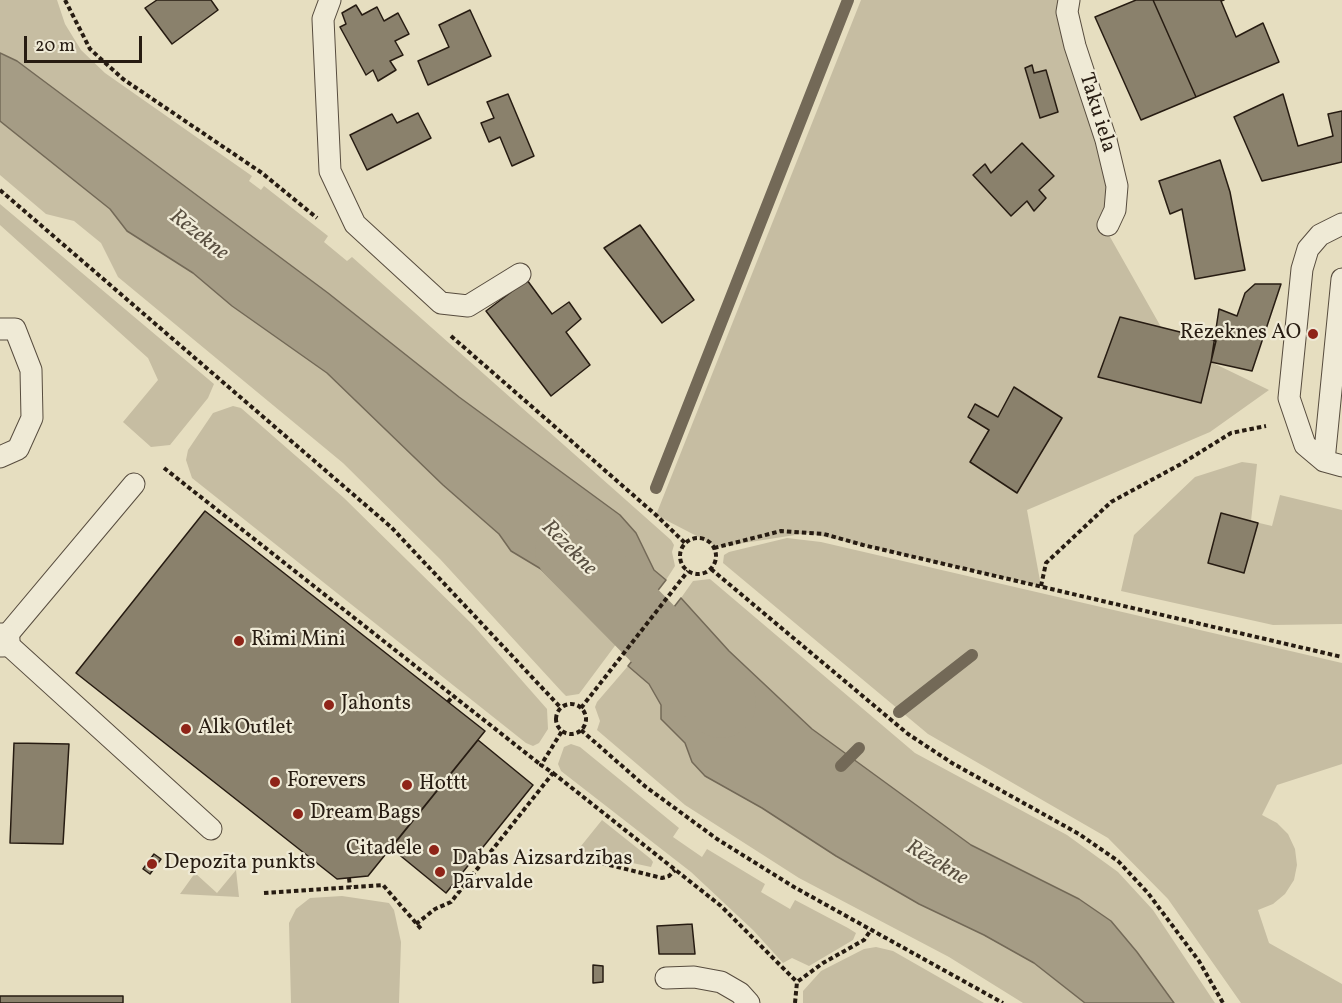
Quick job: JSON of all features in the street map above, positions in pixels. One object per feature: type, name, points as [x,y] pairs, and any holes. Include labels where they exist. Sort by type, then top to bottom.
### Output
[{"type":"lane","points":[[330,0],[323,19],[330,171],[355,224],[441,303],[468,306],[520,274]]},
{"type":"lane","name":"Taku iela","points":[[1070,0],[1067,12],[1075,46],[1106,140],[1117,186],[1115,210],[1108,225]]},
{"type":"lane","points":[[1342,224],[1320,235],[1308,249],[1302,269],[1289,375],[1289,398],[1305,445],[1333,463],[1342,279]]},
{"type":"lane","points":[[0,329],[15,329],[31,370],[32,418],[18,449],[0,457]]},
{"type":"lane","points":[[134,484],[1,640],[211,828]]},
{"type":"lane","points":[[666,978],[694,977],[721,982],[749,1003]]},
{"type":"path","points":[[0,190],[391,527],[561,708]]},
{"type":"path","points":[[1041,586],[1046,562],[1112,502],[1231,433],[1295,420]]},
{"type":"path","points":[[164,468],[722,906],[797,982]]},
{"type":"path","points":[[714,548],[781,531],[824,534],[862,545],[1342,657]]},
{"type":"path","points":[[701,538],[707,540],[714,548],[716,559],[711,569],[700,574],[688,571],[680,558],[685,543],[701,538]]},
{"type":"path","points":[[711,569],[908,734],[952,763],[1079,834],[1118,861],[1148,893],[1199,961],[1222,1003]]},
{"type":"path","points":[[581,708],[688,571]]},
{"type":"path","points":[[448,702],[453,696]]},
{"type":"path","points":[[574,705],[581,708],[586,717],[581,730],[570,734],[562,730],[557,719],[561,708],[574,705]]},
{"type":"path","points":[[541,765],[562,730]]},
{"type":"path","points":[[581,730],[646,787],[717,839],[871,930],[995,996],[1003,1003]]},
{"type":"path","points":[[416,924],[435,909],[451,902],[553,774]]},
{"type":"path","points":[[573,856],[662,878],[669,876],[675,870]]},
{"type":"path","points":[[350,878],[350,887]]},
{"type":"path","points":[[264,893],[383,885],[422,930]]},
{"type":"path","points":[[795,1003],[797,982],[823,963],[864,940],[871,930]]},
{"type":"shaded area","points":[[0,0],[57,0],[65,24],[81,50],[105,73],[252,176],[249,181],[261,190],[264,186],[328,236],[324,242],[347,261],[352,257],[671,540],[674,545],[672,552],[675,566],[666,580],[654,570],[636,533],[620,515],[459,397],[328,293],[17,61],[0,53]]},
{"type":"shaded area","points":[[861,0],[1060,0],[1056,15],[1090,116],[1110,202],[1101,221],[1161,327],[1120,318],[1098,377],[1201,402],[1211,362],[1269,390],[1210,432],[1027,510],[1041,586],[808,533],[718,547],[656,515]]},
{"type":"shaded area","points":[[0,121],[110,209],[127,231],[193,273],[232,306],[327,373],[443,485],[499,534],[511,551],[541,569],[617,643],[579,694],[566,696],[440,559],[343,463],[118,277],[101,243],[74,221],[46,214],[0,175]]},
{"type":"shaded area","points":[[0,204],[214,384],[208,398],[170,445],[151,447],[123,422],[158,380],[148,358],[0,225]]},
{"type":"shaded area","points":[[233,406],[241,408],[344,498],[473,625],[547,709],[548,729],[539,743],[533,746],[526,743],[192,478],[186,460],[188,450],[213,413]]},
{"type":"shaded area","points":[[1242,462],[1257,464],[1251,521],[1272,526],[1280,495],[1342,510],[1342,624],[1273,625],[1121,591],[1134,535],[1195,477]]},
{"type":"shaded area","points":[[787,538],[821,542],[1342,663],[1342,764],[1277,785],[1262,815],[1277,823],[1288,834],[1295,849],[1297,865],[1294,880],[1285,894],[1273,904],[1258,910],[1269,943],[1342,984],[1342,1003],[1241,1003],[1168,899],[1108,838],[928,734],[723,563],[724,555],[729,552]]},
{"type":"shaded area","points":[[710,579],[915,753],[1067,835],[1118,872],[1153,910],[1215,1003],[1174,1003],[1111,921],[1079,899],[971,845],[812,729],[729,651],[681,598],[693,581]]},
{"type":"shaded area","points":[[628,666],[649,684],[661,705],[661,719],[685,743],[692,762],[705,776],[919,904],[984,935],[1034,963],[1085,1003],[1023,1003],[949,957],[799,878],[685,805],[597,730],[600,721],[595,707],[597,702]]},
{"type":"shaded area","points":[[571,744],[580,747],[679,828],[673,837],[702,857],[707,849],[765,884],[761,892],[790,909],[795,900],[848,928],[856,933],[853,940],[809,966],[792,958],[783,963],[753,930],[691,872],[561,771],[558,764],[564,747]]},
{"type":"shaded area","points":[[602,820],[651,859],[653,862],[651,867],[577,851]]},
{"type":"shaded area","points":[[236,870],[239,897],[180,894],[195,873],[217,893]]},
{"type":"shaded area","points":[[342,896],[389,903],[394,910],[401,942],[399,1003],[291,1003],[289,923],[296,909],[310,898]]},
{"type":"shaded area","points":[[876,947],[893,951],[984,1003],[803,1003],[803,991],[821,971],[864,949]]},
{"type":"water","points":[[0,53],[17,61],[328,293],[459,397],[620,515],[636,533],[654,570],[666,580],[617,643],[541,569],[511,551],[499,534],[443,485],[327,373],[232,306],[193,273],[127,231],[110,209],[0,121]]},
{"type":"water","points":[[681,598],[729,651],[812,729],[971,845],[1079,899],[1111,921],[1174,1003],[1085,1003],[1034,963],[984,935],[919,904],[705,776],[692,762],[685,743],[661,719],[661,705],[649,684],[628,666]]},
{"type":"building","points":[[157,0],[211,0],[218,10],[172,44],[145,8]]},
{"type":"building","points":[[1136,0],[1153,0],[1196,97],[1141,120],[1095,17]]},
{"type":"building","points":[[1153,0],[1224,0],[1221,1],[1236,37],[1263,23],[1279,62],[1196,97]]},
{"type":"building","points":[[356,5],[362,15],[377,7],[384,21],[398,13],[409,34],[395,41],[403,55],[390,61],[396,70],[378,81],[373,70],[366,75],[340,27],[346,24],[342,13]]},
{"type":"building","points":[[470,10],[491,56],[428,85],[418,61],[449,47],[439,25]]},
{"type":"building","points":[[1032,65],[1034,73],[1046,70],[1058,112],[1040,118],[1025,68]]},
{"type":"building","points":[[508,94],[534,156],[512,166],[500,137],[489,142],[481,123],[494,118],[487,102]]},
{"type":"building","points":[[1283,94],[1298,146],[1333,136],[1328,114],[1342,111],[1342,162],[1262,181],[1234,117]]},
{"type":"building","points":[[418,113],[431,138],[367,170],[350,135],[392,114],[397,123]]},
{"type":"building","points":[[1022,143],[1054,176],[1039,190],[1046,198],[1034,211],[1027,201],[1011,216],[973,175],[985,164],[991,173]]},
{"type":"building","points":[[1220,160],[1230,192],[1245,270],[1195,279],[1182,209],[1170,214],[1159,181]]},
{"type":"building","points":[[640,225],[694,300],[662,323],[604,248]]},
{"type":"building","points":[[527,280],[552,314],[569,302],[581,319],[566,332],[590,365],[551,396],[486,311]]},
{"type":"building","points":[[1255,284],[1281,284],[1252,371],[1211,362],[1219,309],[1237,316],[1245,293]]},
{"type":"building","points":[[1120,317],[1216,341],[1201,403],[1098,377]]},
{"type":"building","points":[[1014,387],[1062,418],[1017,493],[970,462],[989,430],[968,417],[975,404],[998,417]]},
{"type":"building","points":[[205,511],[485,731],[368,876],[337,879],[76,673]]},
{"type":"building","points":[[1221,513],[1258,523],[1244,573],[1208,563]]},
{"type":"building","points":[[478,740],[533,785],[446,893],[391,848]]},
{"type":"building","points":[[14,743],[69,744],[63,844],[10,843]]},
{"type":"building","name":"Depozīta punkts","points":[[154,854],[161,859],[150,874],[143,869]]},
{"type":"building","points":[[692,924],[695,954],[659,954],[657,926]]},
{"type":"building","points":[[593,965],[603,966],[603,982],[593,983]]},
{"type":"building","points":[[0,996],[123,996],[123,1003],[0,1003]]},
{"type":"waterway","points":[[656,488],[848,0]]},
{"type":"waterway","name":"Rēzekne","points":[[570,550],[721,703]]},
{"type":"waterway","points":[[899,712],[972,655]]},
{"type":"waterway","points":[[841,766],[859,748]]},
{"type":"place","name":"Rēzeknes AO","points":[[1313,334]]},
{"type":"place","name":"Rimi Mini","points":[[239,641]]},
{"type":"place","name":"Jahonts","points":[[329,705]]},
{"type":"place","name":"Alk Outlet","points":[[186,729]]},
{"type":"place","name":"Forevers","points":[[275,782]]},
{"type":"place","name":"Hottt","points":[[407,785]]},
{"type":"place","name":"Dream Bags","points":[[298,814]]},
{"type":"place","name":"Citadele","points":[[434,850]]},
{"type":"place","name":"Depozīta punkts","points":[[152,864]]},
{"type":"place","name":"Dabas Aizsardzības Pārvalde","points":[[440,872]]}]
